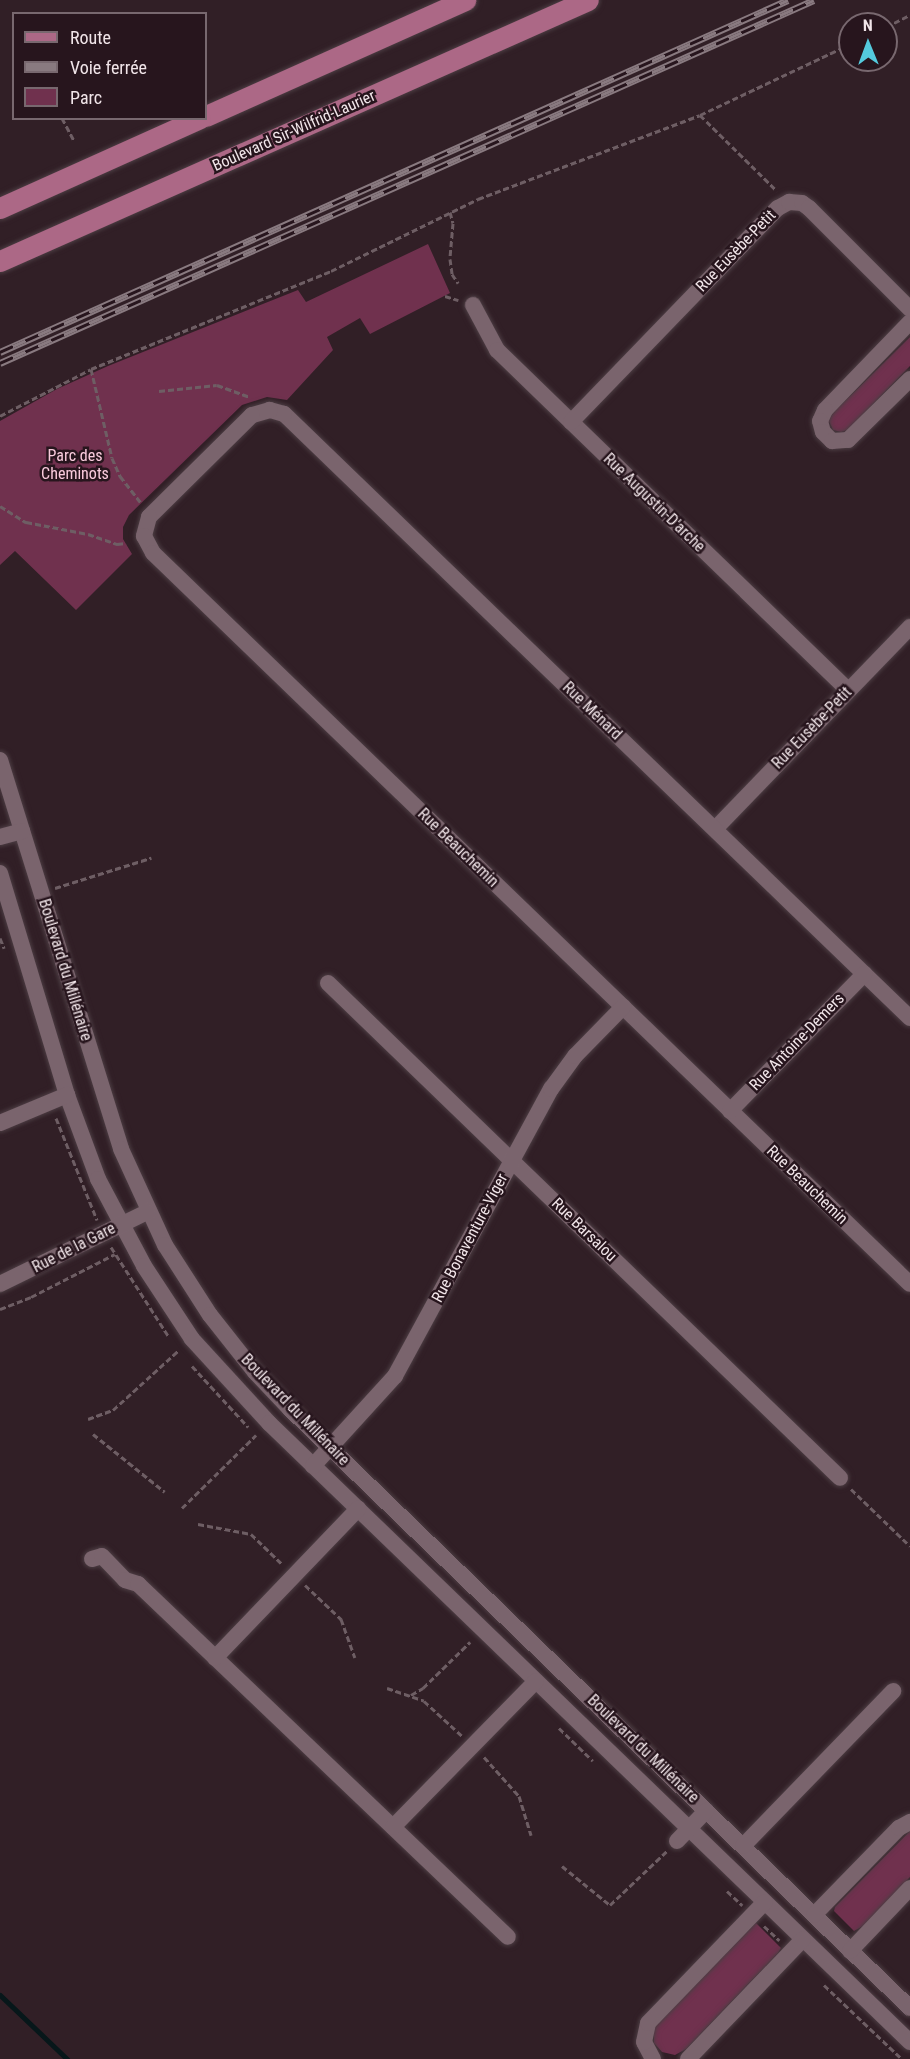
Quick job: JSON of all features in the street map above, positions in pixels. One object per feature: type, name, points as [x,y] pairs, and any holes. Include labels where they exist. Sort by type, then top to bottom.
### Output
[{"type":"main road","points":[[207,116],[465,0]]},
{"type":"main road","name":"Boulevard Sir-Wilfrid-Laurier","points":[[0,261],[588,0]]},
{"type":"main road","points":[[0,208],[196,120]]},
{"type":"street","name":"Rue Eusèbe-Petit","points":[[571,422],[778,208],[789,202],[802,203],[809,208],[910,309]]},
{"type":"street","name":"Rue Augustin-D'arche","points":[[473,305],[497,350],[848,690]]},
{"type":"street","points":[[910,322],[823,413],[820,421],[823,432],[832,441],[848,440],[910,379]]},
{"type":"street","name":"Rue Ménard","points":[[264,405],[284,414],[316,444],[910,1018]]},
{"type":"street","name":"Rue Beauchemin","points":[[264,405],[152,513],[144,531],[149,550],[910,1284]]},
{"type":"street","name":"Rue Eusèbe-Petit","points":[[714,829],[910,627]]},
{"type":"street","name":"Boulevard du Millénaire","points":[[0,760],[110,1119],[147,1212],[180,1270],[219,1328],[271,1390],[910,2008]]},
{"type":"street","points":[[0,837],[22,831]]},
{"type":"street","name":"Boulevard du Millénaire","points":[[0,873],[67,1095],[90,1159],[120,1224],[162,1296],[192,1339],[234,1387],[313,1466],[910,2042]]},
{"type":"street","name":"Rue Antoine-Demers","points":[[730,1111],[864,974]]},
{"type":"street","name":"Rue Barsalou","points":[[328,982],[840,1478]]},
{"type":"street","name":"Rue Bonaventure-Viger","points":[[313,1466],[395,1376],[511,1160],[564,1070],[623,1007]]},
{"type":"street","points":[[0,1123],[67,1095]]},
{"type":"street","name":"Rue de la Gare","points":[[0,1284],[147,1212]]},
{"type":"street","points":[[215,1658],[358,1509]]},
{"type":"street","points":[[92,1559],[102,1556],[125,1580],[138,1584],[508,1937]]},
{"type":"street","points":[[393,1827],[536,1681]]},
{"type":"street","points":[[743,1846],[893,1691]]},
{"type":"street","points":[[677,1841],[706,1811]]},
{"type":"street","points":[[814,1915],[899,1828],[910,1822]]},
{"type":"street","points":[[850,1951],[910,1888]]},
{"type":"street","points":[[653,2059],[644,2042],[648,2023],[765,1902]]},
{"type":"street","points":[[688,2059],[803,1939]]},
{"type":"path","points":[[0,416],[91,369],[302,284],[495,191],[700,115],[838,50]]},
{"type":"path","points":[[700,115],[777,191]]},
{"type":"path","points":[[63,120],[74,141]]},
{"type":"path","points":[[450,212],[453,223],[450,259],[452,274],[458,284]]},
{"type":"path","points":[[91,369],[112,458],[120,476],[140,501]]},
{"type":"path","points":[[159,391],[217,385],[264,405]]},
{"type":"path","points":[[0,507],[26,522],[88,534],[117,544],[126,543]]},
{"type":"path","points":[[41,892],[151,858]]},
{"type":"path","points":[[56,1117],[92,1210]]},
{"type":"path","name":"Rue de la Gare","points":[[0,1309],[31,1297],[115,1254]]},
{"type":"path","points":[[88,1419],[113,1410],[179,1350]]},
{"type":"path","points":[[93,1434],[165,1492]]},
{"type":"path","points":[[182,1508],[256,1435]]},
{"type":"path","points":[[840,1478],[910,1546]]},
{"type":"path","points":[[411,1695],[423,1688],[470,1642]]},
{"type":"path","points":[[562,1866],[610,1905],[677,1841]]},
{"type":"path","points":[[761,1924],[782,1944]]},
{"type":"path","points":[[824,1984],[902,2059]]},
{"type":"green space","name":"Parc des Cheminots","points":[[428,244],[450,293],[370,334],[360,318],[327,337],[333,350],[287,400],[267,397],[242,405],[129,515],[123,527],[123,539],[132,554],[76,610],[15,551],[0,565],[0,421],[57,389],[108,366],[298,290],[306,302]]},
{"type":"green space","points":[[910,337],[910,366],[847,430],[841,432],[833,430],[829,421],[832,414]]},
{"type":"green space","points":[[910,1831],[910,1877],[863,1926],[854,1931],[834,1911],[835,1907]]},
{"type":"green space","points":[[756,1923],[781,1948],[778,1953],[686,2049],[675,2055],[662,2052],[654,2043],[654,2028]]},
{"type":"waterway","points":[[0,1995],[67,2059]]},
{"type":"railway","points":[[0,352],[788,0]]},
{"type":"railway","points":[[0,363],[814,0]]}]
